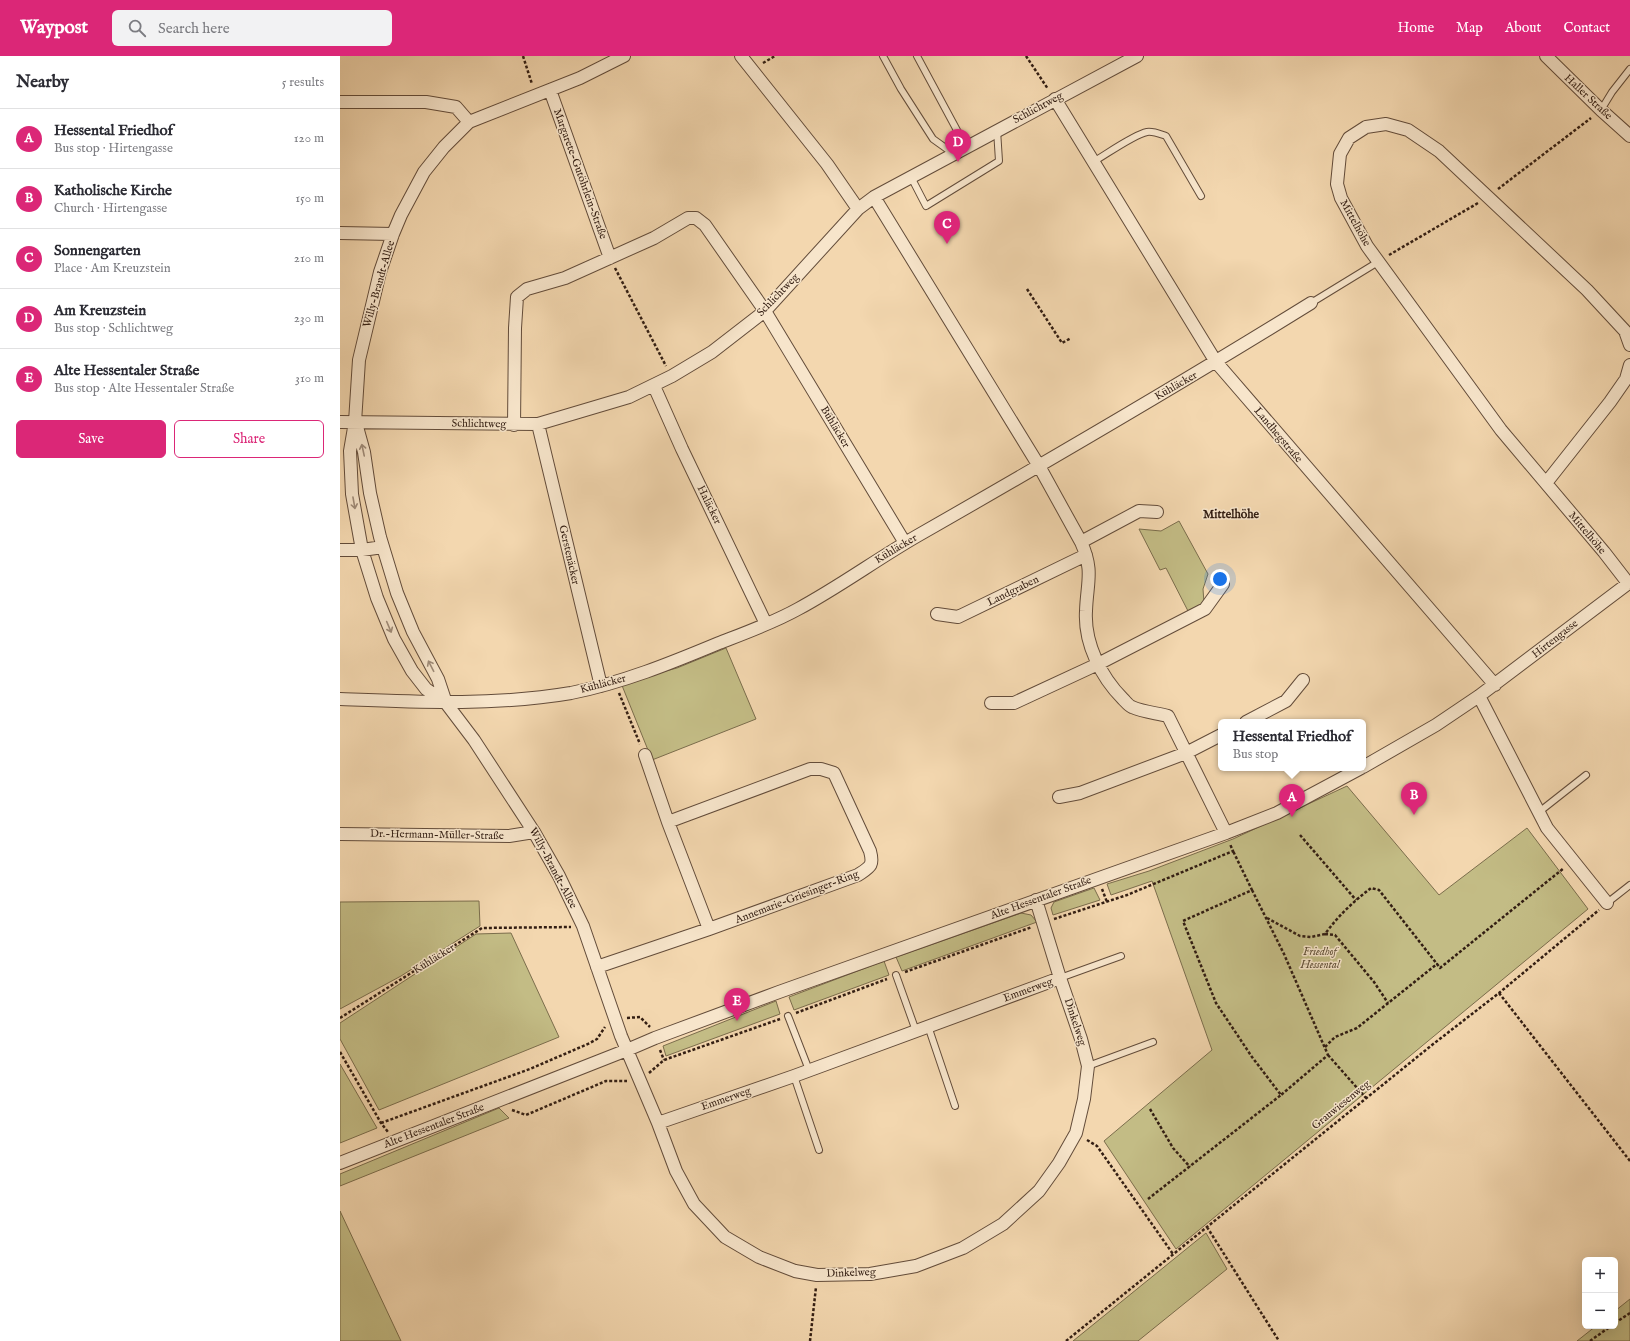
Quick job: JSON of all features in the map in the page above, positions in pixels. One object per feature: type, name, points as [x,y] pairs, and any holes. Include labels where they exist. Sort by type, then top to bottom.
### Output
[{"type":"street","name":"Willy-Brandt-Allee","points":[[446,702],[426,689],[412,671],[394,639],[377,598],[362,550],[352,494],[350,451],[355,422],[359,360],[380,272],[401,215],[424,172],[444,147],[469,122],[536,96],[624,56]]},
{"type":"street","points":[[741,56],[827,164],[858,209]]},
{"type":"street","name":"Schlichtweg","points":[[340,422],[514,425],[538,424],[629,397],[654,386],[712,352],[765,311],[858,209],[874,197],[996,130],[1137,56]]},
{"type":"street","name":"Haller Straße","points":[[1546,56],[1630,136]]},
{"type":"street","name":"Margarete-Gutöhrlein-Straße","points":[[550,90],[610,258]]},
{"type":"street","name":"Landhegstraße","points":[[1055,99],[1216,362],[1495,686]]},
{"type":"street","points":[[340,102],[426,102],[456,107],[469,122]]},
{"type":"street","name":"Mittelhöhe","points":[[1629,583],[1501,430],[1367,246],[1341,198],[1337,184],[1340,154],[1349,138],[1366,128],[1386,124],[1408,130],[1439,152],[1588,290],[1625,331],[1630,345]]},
{"type":"street","points":[[874,197],[1039,466],[1081,542],[1090,570],[1086,613],[1088,637],[1098,664],[1113,690],[1131,707],[1168,716],[1226,833]]},
{"type":"street","points":[[514,425],[515,328],[517,297],[527,289],[565,278],[654,238],[688,218],[696,218],[705,224],[765,311]]},
{"type":"street","points":[[340,233],[393,234]]},
{"type":"street","name":"Kühläcker","points":[[446,702],[504,701],[541,697],[601,686],[684,658],[766,624],[797,609],[905,543],[1216,362],[1311,303]]},
{"type":"street","name":"Bühläcker","points":[[765,311],[905,543]]},
{"type":"street","points":[[1546,483],[1610,402],[1626,379],[1630,364]]},
{"type":"street","name":"Haläcker","points":[[654,386],[685,456],[766,624]]},
{"type":"street","name":"Willy-Brandt-Allee","points":[[355,422],[364,452],[370,493],[383,547],[397,593],[413,632],[438,679],[446,702],[474,740],[534,832],[559,876],[583,926],[615,1020],[627,1050]]},
{"type":"street","name":"Gerstenäcker","points":[[538,424],[601,686]]},
{"type":"street","points":[[1081,542],[1139,512],[1157,512]]},
{"type":"street","points":[[340,550],[362,550],[383,547]]},
{"type":"street","name":"Landgraben","points":[[937,614],[958,617],[1086,555]]},
{"type":"street","name":"Hirtengasse","points":[[1366,766],[1436,725],[1495,686],[1629,583]]},
{"type":"street","points":[[992,703],[1014,703],[1098,664],[1205,609],[1223,584]]},
{"type":"street","points":[[1252,719],[1286,701],[1303,680]]},
{"type":"street","points":[[1479,696],[1547,828],[1607,903]]},
{"type":"street","points":[[340,699],[446,702]]},
{"type":"street","points":[[1059,797],[1080,793],[1186,753],[1218,737]]},
{"type":"street","points":[[645,756],[668,822],[709,929]]},
{"type":"street","name":"Annemarie-Griesinger-Ring","points":[[597,967],[709,929],[858,875],[870,868],[872,861],[870,851],[834,773],[821,769],[810,770],[668,822]]},
{"type":"street","name":"Hirtengasse","points":[[1226,833],[1278,813],[1356,771]]},
{"type":"street","name":"Dr.-Hermann-Müller-Straße","points":[[340,834],[509,836],[534,832]]},
{"type":"street","name":"Alte Hessentaler Straße","points":[[340,1163],[655,1038],[779,992],[1226,833]]},
{"type":"street","name":"Dinkelweg","points":[[627,1050],[658,1123],[676,1171],[694,1204],[724,1237],[759,1257],[795,1271],[817,1275],[870,1274],[916,1266],[963,1248],[1003,1224],[1039,1191],[1059,1163],[1076,1133],[1084,1099],[1088,1066],[1081,1039],[1036,900]]},
{"type":"street","name":"Emmerweg","points":[[658,1123],[794,1076],[1060,978]]},
{"type":"lane","points":[[883,56],[901,89],[933,139],[954,154]]},
{"type":"lane","points":[[917,56],[966,147]]},
{"type":"lane","points":[[1601,110],[1612,92],[1630,69]]},
{"type":"lane","points":[[911,177],[926,206],[999,161],[996,130]]},
{"type":"lane","points":[[1093,162],[1139,134],[1148,132],[1162,134],[1166,136],[1202,196]]},
{"type":"lane","points":[[1311,303],[1378,262]]},
{"type":"lane","points":[[1539,812],[1586,775]]},
{"type":"lane","points":[[1607,903],[1630,885]]},
{"type":"lane","points":[[1060,978],[1121,956]]},
{"type":"lane","points":[[896,976],[916,1030]]},
{"type":"lane","points":[[788,1016],[809,1070]]},
{"type":"lane","points":[[928,1026],[955,1106]]},
{"type":"lane","points":[[1088,1066],[1153,1042]]},
{"type":"lane","points":[[794,1076],[819,1150]]},
{"type":"path","points":[[523,56],[536,96]]},
{"type":"path","points":[[1026,56],[1055,99]]},
{"type":"path","points":[[610,258],[672,376]]},
{"type":"path","points":[[1027,289],[1062,343],[1071,338]]},
{"type":"path","points":[[615,682],[645,756]]},
{"type":"path","points":[[1226,833],[1233,851],[1284,954],[1328,1055],[1366,1098]]},
{"type":"path","points":[[1300,835],[1356,900]]},
{"type":"path","points":[[495,1102],[526,1116],[606,1081],[639,1081],[664,1060],[1043,923],[1127,896],[1233,851]]},
{"type":"path","points":[[1325,934],[1334,922],[1356,900],[1371,888],[1379,890],[1440,968],[1573,861]]},
{"type":"path","points":[[1252,890],[1183,921],[1216,1004],[1252,1057],[1281,1095]]},
{"type":"path","name":"Grauwiesenweg","points":[[1066,1341],[1366,1098],[1499,993],[1607,903]]},
{"type":"path","points":[[1266,918],[1300,936],[1312,937],[1325,934],[1335,935],[1374,982],[1388,1004]]},
{"type":"path","name":"Kühläcker","points":[[340,1018],[482,928],[583,926]]},
{"type":"path","points":[[1325,1047],[1335,1037],[1357,1028],[1437,964]]},
{"type":"path","points":[[1499,993],[1630,1161]]},
{"type":"path","points":[[381,1123],[530,1069],[590,1043],[597,1039],[608,1024],[615,1020],[640,1016],[649,1025],[664,1060]]},
{"type":"path","points":[[340,1052],[381,1123],[396,1141]]},
{"type":"path","points":[[1148,1200],[1281,1095],[1328,1055]]},
{"type":"path","points":[[1150,1109],[1173,1148],[1190,1168]]},
{"type":"path","points":[[1076,1133],[1097,1146],[1173,1254]]},
{"type":"path","points":[[1207,1226],[1279,1341]]},
{"type":"path","points":[[810,1341],[817,1275]]},
{"type":"path","points":[[1618,1321],[1630,1313]]},
{"type":"path","points":[[1590,1341],[1607,1329]]},
{"type":"green space","points":[[1179,521],[1208,574],[1203,589],[1204,603],[1188,611],[1166,568],[1160,570],[1139,529],[1161,531]]},
{"type":"green space","points":[[726,648],[756,719],[652,760],[621,683],[677,668]]},
{"type":"green space","name":"Friedhof Hessental","points":[[1347,786],[1439,895],[1527,828],[1588,909],[1176,1249],[1104,1141],[1212,1050],[1152,881],[1111,895],[1107,884],[1149,871],[1233,839]]},
{"type":"green space","points":[[1094,888],[1100,900],[1053,915],[1051,908],[1054,902]]},
{"type":"green space","points":[[479,901],[480,926],[401,976],[340,1009],[340,902]]},
{"type":"green space","points":[[1021,913],[1031,915],[1037,922],[902,971],[896,957]]},
{"type":"green space","points":[[511,933],[559,1037],[379,1110],[340,1039],[340,1023],[476,934]]},
{"type":"green space","points":[[884,961],[889,975],[794,1010],[789,997]]},
{"type":"green space","points":[[776,1001],[780,1014],[666,1056],[663,1046]]},
{"type":"green space","points":[[340,1064],[377,1128],[340,1143]]},
{"type":"green space","points":[[499,1108],[509,1118],[340,1186],[340,1174]]},
{"type":"green space","points":[[340,1211],[401,1341],[340,1341]]},
{"type":"green space","points":[[1206,1233],[1227,1269],[1138,1341],[1073,1341]]},
{"type":"green space","points":[[1630,1299],[1630,1341],[1577,1341],[1592,1329],[1618,1329],[1618,1309]]},
{"type":"place","name":"Am Kreuzstein","points":[[958,162]]},
{"type":"place","name":"Sonnengarten","points":[[947,244]]},
{"type":"place","name":"Katholische Kirche","points":[[1414,815]]},
{"type":"place","name":"Hessental Friedhof","points":[[1292,817]]},
{"type":"place","name":"Alte Hessentaler Straße","points":[[737,1021]]},
{"type":"district","name":"Mittelhöhe","points":[[1231,514]]}]
